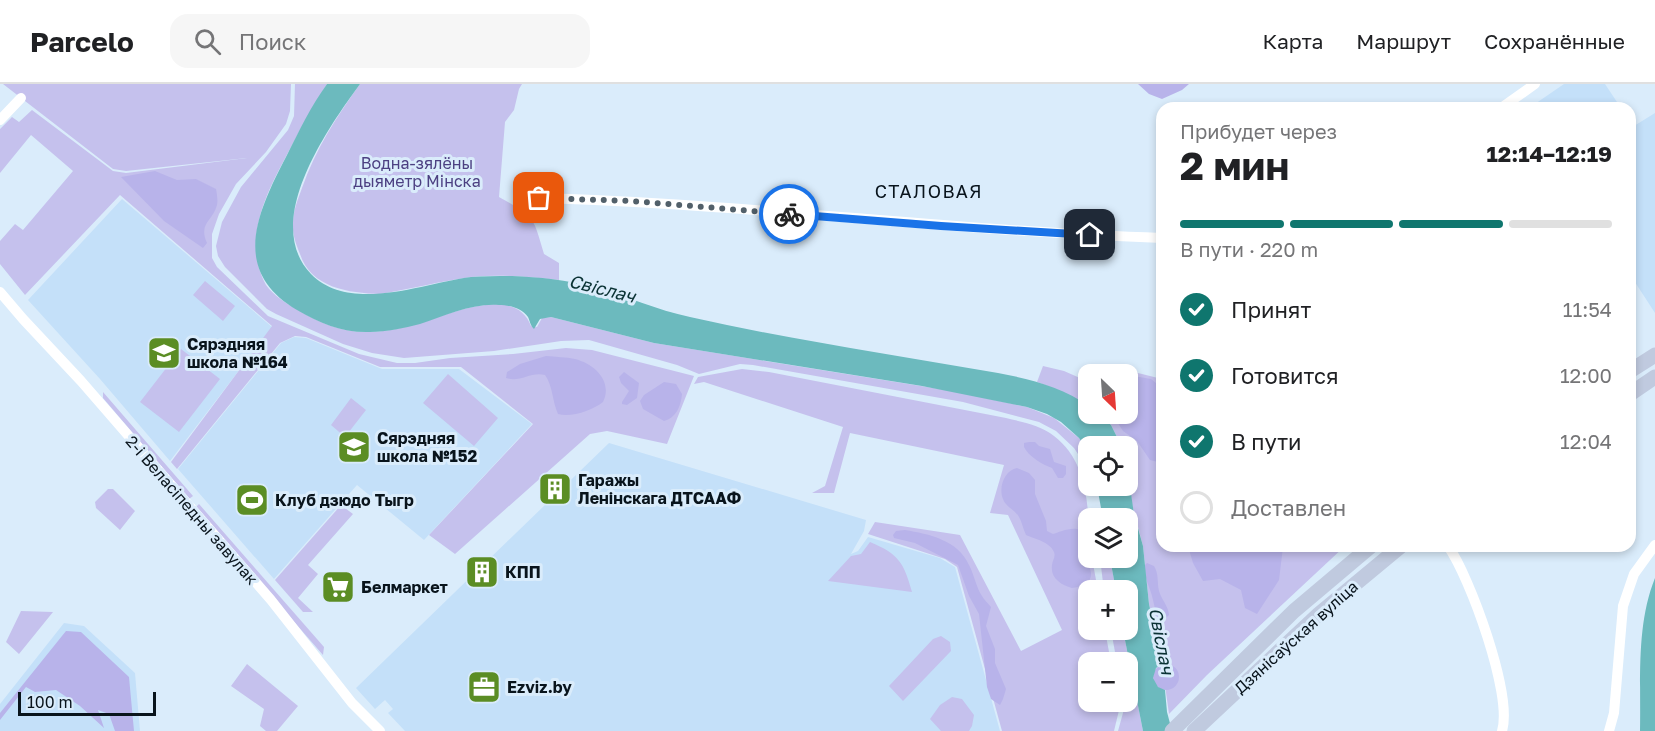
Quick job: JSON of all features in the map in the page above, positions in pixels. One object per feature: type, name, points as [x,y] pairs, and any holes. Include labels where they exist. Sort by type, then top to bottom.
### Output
[{"type":"main road","points":[[1636,367],[1655,355]]},
{"type":"main road","points":[[1636,389],[1655,377]]},
{"type":"main road","name":"Дзянісаўская вуліца","points":[[1196,722],[1294,611],[1364,552]]},
{"type":"main road","name":"Дзянісаўская вуліца","points":[[1172,731],[1196,722],[1318,614],[1394,552]]},
{"type":"street","points":[[1510,102],[1535,84]]},
{"type":"street","points":[[0,120],[21,98]]},
{"type":"street","points":[[539,198],[631,201],[941,226],[1156,238]]},
{"type":"street","name":"2-і Веласіпедны завулак","points":[[0,292],[81,381],[271,600],[352,703],[380,731]]},
{"type":"street","points":[[1609,731],[1614,713],[1623,606],[1634,574],[1655,545]]},
{"type":"street","points":[[1451,552],[1465,576],[1490,645],[1500,692],[1502,731]]},
{"type":"shaded area","points":[[327,84],[360,84],[317,150],[296,203],[293,229],[297,253],[311,274],[327,286],[346,292],[366,294],[388,293],[476,277],[522,276],[574,282],[678,314],[728,325],[1034,381],[1078,399],[1078,424],[1110,424],[1116,436],[1078,437],[1061,422],[1027,407],[922,386],[654,343],[551,317],[540,319],[534,329],[525,314],[519,309],[507,306],[479,306],[395,330],[360,332],[332,327],[297,310],[276,294],[263,277],[256,258],[259,218],[267,197]]},
{"type":"shaded area","points":[[1138,84],[1189,84],[1182,90],[1162,99],[1149,94]]},
{"type":"shaded area","points":[[1564,84],[1605,84],[1617,102],[1538,102]]},
{"type":"shaded area","points":[[1655,113],[1655,313],[1636,284],[1636,125]]},
{"type":"shaded area","points":[[155,171],[177,180],[196,179],[216,189],[217,205],[205,226],[207,243],[203,248],[164,221],[121,177]]},
{"type":"shaded area","name":"Сярэдняя школа №164","points":[[122,199],[272,327],[170,461],[28,300]]},
{"type":"shaded area","name":"Сярэдняя школа №152","points":[[294,337],[306,338],[382,369],[459,369],[532,424],[424,540],[357,485],[274,579],[178,469],[281,343]]},
{"type":"shaded area","points":[[546,356],[575,359],[589,365],[604,381],[606,388],[603,402],[582,412],[569,415],[558,414],[550,384],[545,375],[506,378],[507,372],[520,364]]},
{"type":"shaded area","points":[[624,372],[639,383],[637,398],[627,405],[622,402],[629,391],[621,383],[619,377]]},
{"type":"shaded area","points":[[1138,377],[1151,379],[1156,383],[1156,462],[1150,460],[1138,442],[1138,436],[1130,436],[1118,424],[1138,424]]},
{"type":"shaded area","points":[[664,382],[676,384],[682,394],[677,411],[664,421],[643,409],[640,401],[644,395]]},
{"type":"shaded area","points":[[1035,442],[1039,446],[1050,449],[1054,462],[1066,466],[1066,474],[1063,478],[1058,478],[1052,468],[1029,454],[1024,443]]},
{"type":"shaded area","points":[[609,443],[866,520],[864,531],[851,554],[858,551],[868,537],[940,558],[955,567],[1000,731],[405,731],[388,713],[393,709],[385,700],[375,709],[356,688]]},
{"type":"shaded area","points":[[1017,468],[1029,473],[1035,480],[1035,494],[1046,521],[1047,531],[1053,534],[1065,530],[1078,530],[1078,568],[1089,568],[1090,580],[1078,580],[1078,586],[1072,588],[1057,580],[1052,570],[1055,556],[1052,549],[1042,541],[1026,535],[1019,517],[1004,501],[1002,484],[1013,469]]},
{"type":"shaded area","points":[[1099,496],[1131,496],[1133,508],[1101,508]]},
{"type":"shaded area","points":[[1138,528],[1143,546],[1149,604],[1162,664],[1156,668],[1153,678],[1158,687],[1165,690],[1172,731],[1143,731],[1138,706],[1138,652],[1127,652],[1125,640],[1138,640],[1138,580],[1114,580],[1112,568],[1138,568]]},
{"type":"shaded area","points":[[905,530],[933,536],[950,544],[964,556],[969,565],[980,592],[991,607],[986,626],[995,649],[995,663],[1006,689],[1000,705],[991,699],[987,687],[979,614],[969,596],[958,565],[915,543],[894,538],[896,531]]},
{"type":"shaded area","points":[[1190,552],[1282,552],[1279,580],[1257,614],[1245,608],[1241,590],[1220,579],[1203,581]]},
{"type":"shaded area","points":[[1147,563],[1156,569],[1159,591],[1169,615],[1162,622],[1158,621],[1146,579],[1145,565]]},
{"type":"shaded area","points":[[1655,578],[1655,731],[1640,731],[1642,634]]},
{"type":"shaded area","points":[[64,623],[84,626],[135,673],[140,731],[0,731],[0,704]]},
{"type":"shaded area","points":[[66,631],[81,632],[129,677],[134,731],[115,731],[109,714],[98,710],[104,728],[80,706],[56,690],[35,692],[26,687],[0,720],[0,713]]},
{"type":"shaded area","points":[[1166,664],[1175,668],[1179,677],[1175,686],[1166,690],[1157,686],[1153,677],[1157,668]]},
{"type":"green space","points":[[3,84],[291,84],[290,111],[286,124],[266,152],[236,184],[219,214],[212,234],[212,258],[217,267],[268,316],[359,354],[397,363],[566,348],[592,350],[694,376],[667,444],[607,431],[590,434],[455,554],[429,535],[533,424],[461,367],[380,367],[306,337],[295,336],[280,343],[177,469],[171,462],[272,326],[120,195],[25,295],[0,264],[0,241],[15,224],[23,230],[73,171],[31,135],[0,173],[0,129],[12,117],[19,122],[32,110],[113,171],[126,173],[247,158],[126,171],[113,169]]},
{"type":"green space","points":[[295,84],[327,84],[299,131],[269,190],[259,220],[256,252],[265,283],[276,296],[333,327],[361,332],[387,331],[464,309],[501,304],[517,309],[531,326],[537,327],[542,318],[551,317],[654,343],[952,391],[1027,407],[1054,418],[1078,437],[1078,454],[1056,431],[1039,422],[963,402],[753,365],[740,364],[699,374],[677,365],[589,340],[404,358],[372,353],[343,344],[267,309],[225,267],[218,256],[216,246],[222,222],[241,187],[288,130],[294,116]]},
{"type":"green space","name":"Водна-зялёны дыяметр Мінска","points":[[360,84],[522,84],[514,110],[505,122],[499,197],[520,209],[531,219],[544,254],[559,263],[559,280],[482,276],[380,294],[344,290],[322,281],[313,274],[305,265],[295,239],[293,219],[295,210],[320,146]]},
{"type":"green space","points":[[205,281],[235,306],[223,321],[193,295]]},
{"type":"green space","points":[[181,349],[220,379],[179,432],[140,402]]},
{"type":"green space","points":[[1043,366],[1078,377],[1078,400],[1058,390],[1037,382]]},
{"type":"green space","points":[[742,369],[769,372],[1006,418],[1031,424],[1054,436],[1075,461],[1078,468],[1078,496],[1086,496],[1088,508],[1078,508],[1078,568],[1094,568],[1096,580],[1078,580],[1078,640],[1107,640],[1109,652],[1078,652],[1078,712],[1119,712],[1114,731],[1002,731],[957,567],[945,559],[868,534],[875,522],[960,535],[1021,651],[1062,630],[1008,515],[990,513],[1004,465],[850,433],[834,493],[812,493],[825,486],[843,427],[704,382],[694,384],[698,377]]},
{"type":"green space","points":[[1138,373],[1156,378],[1156,552],[1339,552],[1207,675],[1169,714],[1162,664],[1149,604],[1143,546],[1138,527],[1138,508],[1133,508],[1131,496],[1138,496],[1138,436],[1116,436],[1111,425],[1138,424]]},
{"type":"green space","points":[[448,374],[498,418],[474,446],[423,403]]},
{"type":"green space","points":[[103,392],[193,496],[189,499],[103,398]]},
{"type":"green space","points":[[351,398],[366,410],[345,437],[331,425]]},
{"type":"green space","points":[[108,489],[113,489],[135,511],[120,530],[96,508],[95,502]]},
{"type":"green space","points":[[199,504],[324,647],[323,655],[195,508]]},
{"type":"green space","points":[[341,505],[353,514],[308,565],[318,574],[298,598],[313,612],[303,612],[275,580]]},
{"type":"green space","points":[[870,542],[894,555],[903,567],[912,592],[828,581],[851,556],[861,554]]},
{"type":"green space","points":[[1101,568],[1112,568],[1114,580],[1103,580]]},
{"type":"green space","points":[[21,611],[53,612],[19,654],[6,642]]},
{"type":"green space","points":[[941,636],[950,642],[951,651],[903,701],[889,686],[933,639]]},
{"type":"green space","points":[[1113,640],[1125,640],[1127,652],[1115,652]]},
{"type":"green space","points":[[247,664],[298,706],[277,731],[266,731],[260,726],[264,709],[231,686]]},
{"type":"green space","points":[[952,697],[962,699],[974,715],[969,731],[941,731],[930,719],[940,705]]},
{"type":"green space","points":[[1138,706],[1143,731],[1118,731],[1123,712],[1138,712]]},
{"type":"way so far","points":[[539,198],[631,201],[789,214]]},
{"type":"place","name":"Сярэдняя школа №164","points":[[164,353]]},
{"type":"place","name":"Сярэдняя школа №152","points":[[354,447]]},
{"type":"place","name":"Гаражы Ленінскага ДТСААФ","points":[[555,489]]},
{"type":"place","name":"Клуб дзюдо Тыгр","points":[[252,500]]},
{"type":"place","name":"КПП","points":[[482,572]]},
{"type":"place","name":"Белмаркет","points":[[338,587]]},
{"type":"place","name":"Ezviz.by","points":[[484,687]]},
{"type":"district","name":"СТАЛОВАЯ","points":[[929,192]]},
{"type":"route","points":[[789,214],[1090,235]]},
{"type":"water label","name":"Свіслач","points":[[602,289]]},
{"type":"water label","name":"Свіслач","points":[[1161,641]]}]
